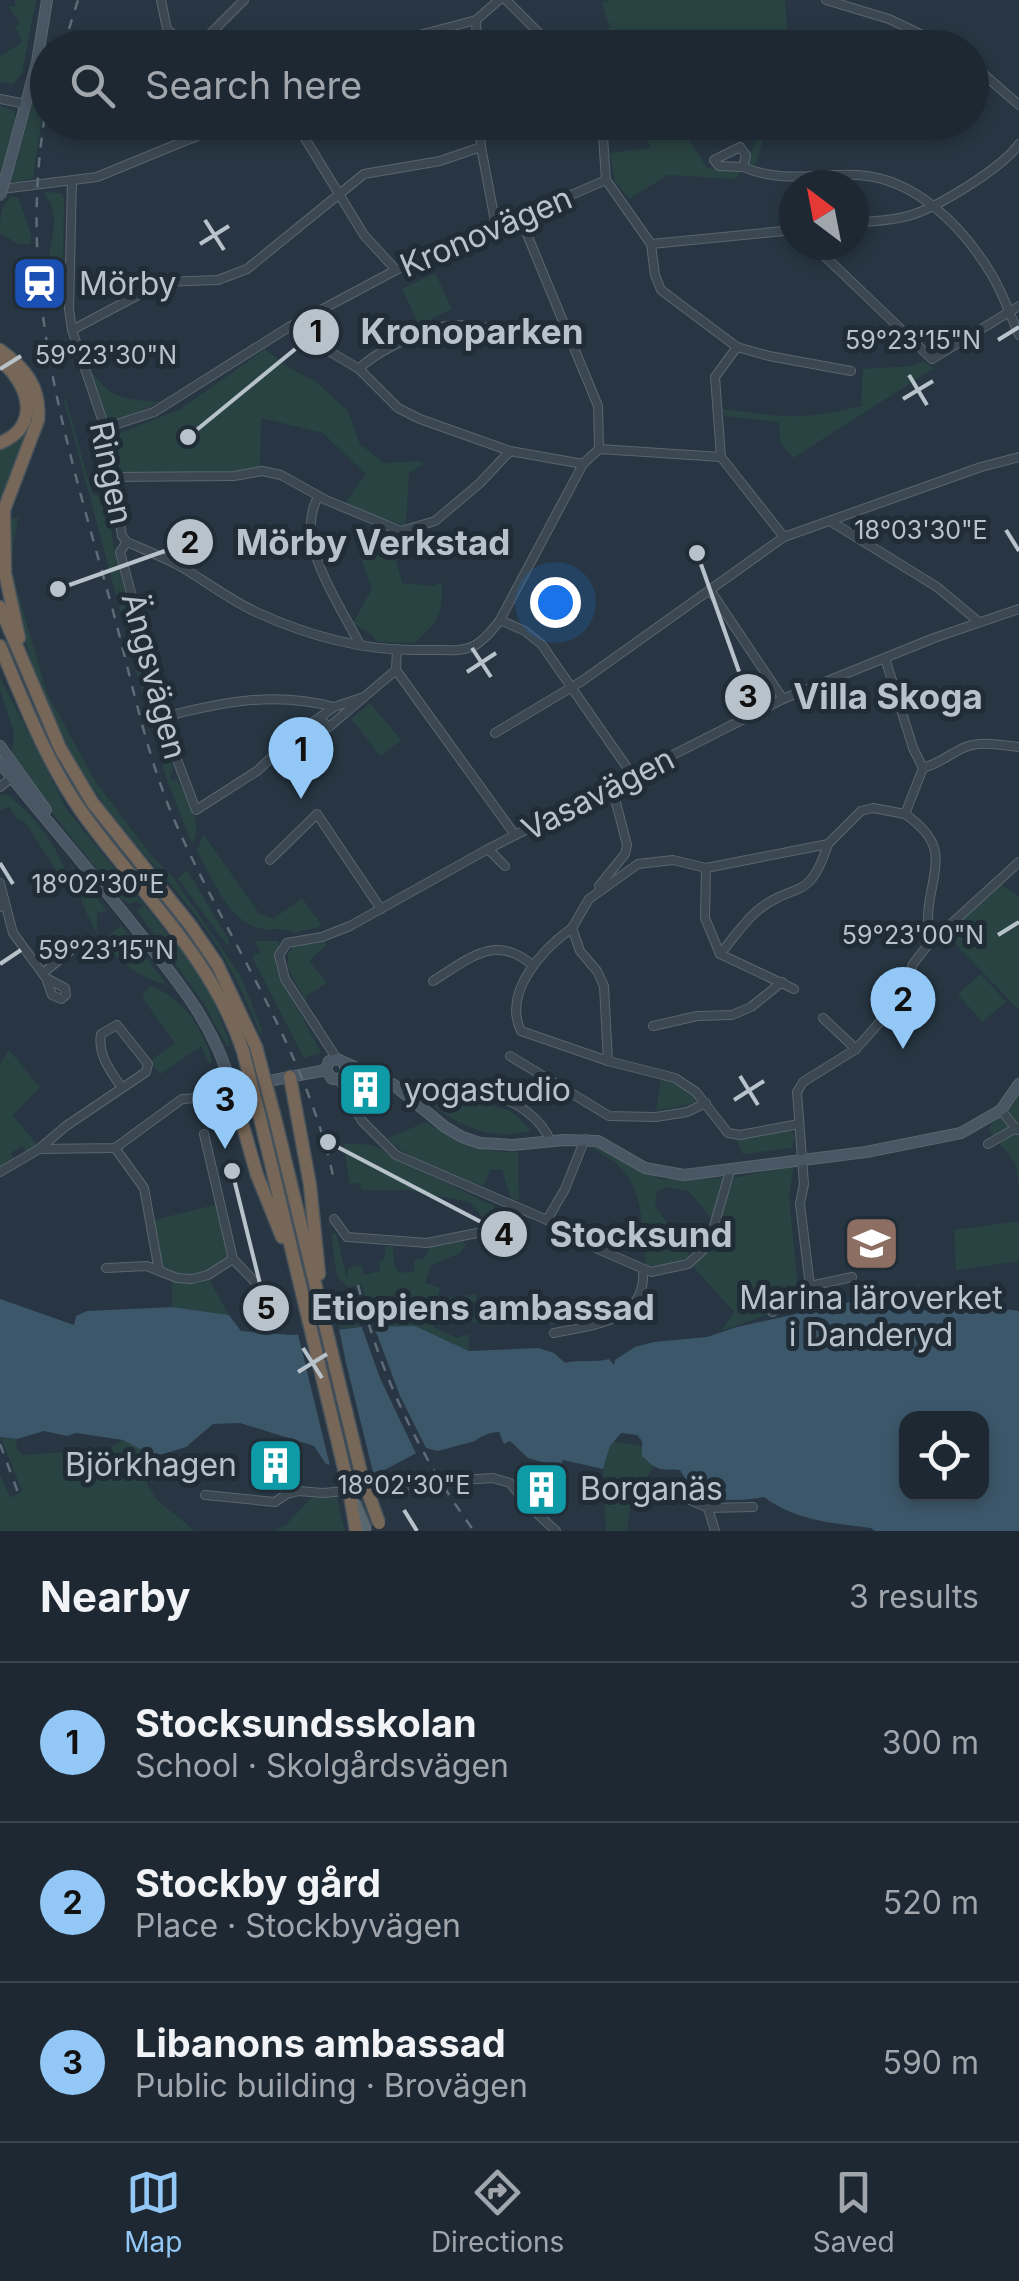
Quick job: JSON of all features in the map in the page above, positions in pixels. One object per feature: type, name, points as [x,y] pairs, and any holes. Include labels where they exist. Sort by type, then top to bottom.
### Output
[{"type":"highway","points":[[0,350],[30,378],[39,409],[31,440],[11,484],[2,538],[5,574],[28,675]]},
{"type":"highway","points":[[0,360],[16,374],[28,403],[20,431],[0,443]]},
{"type":"highway","points":[[0,607],[60,748],[92,802],[217,964],[249,1049],[316,1270]]},
{"type":"highway","points":[[0,646],[47,755],[81,810],[206,970],[249,1049]]},
{"type":"highway","points":[[290,1077],[310,1185],[318,1297],[372,1528]]},
{"type":"highway","points":[[227,1089],[296,1274]]},
{"type":"highway","points":[[268,1120],[296,1274],[349,1490],[372,1528]]},
{"type":"street","points":[[41,30],[47,0]]},
{"type":"street","points":[[161,0],[168,30]]},
{"type":"street","points":[[212,30],[244,0]]},
{"type":"street","points":[[438,30],[476,20],[502,0],[534,30]]},
{"type":"street","points":[[826,0],[913,30]]},
{"type":"street","points":[[476,20],[476,30]]},
{"type":"street","points":[[989,79],[1019,105]]},
{"type":"street","points":[[30,84],[0,193],[121,169],[189,140]]},
{"type":"street","points":[[0,98],[26,104]]},
{"type":"street","points":[[306,140],[368,241],[396,270]]},
{"type":"street","points":[[480,140],[496,226]]},
{"type":"street","points":[[603,140],[606,180],[651,244],[661,290],[736,347],[852,372]]},
{"type":"street","points":[[869,222],[909,216],[933,204],[993,168],[1019,144]]},
{"type":"street","points":[[72,330],[164,282],[218,280],[248,269],[364,174],[440,161],[480,147]]},
{"type":"street","points":[[743,167],[798,179],[859,175],[912,190],[933,204],[984,264],[1019,335]]},
{"type":"street","name":"Kronovägen","points":[[105,428],[154,412],[289,326],[396,270],[606,180]]},
{"type":"street","name":"Ringen","points":[[72,181],[69,309],[72,330],[105,428],[119,530],[127,542],[175,564],[258,613],[360,646],[474,648],[500,620],[584,464],[599,448]]},
{"type":"street","points":[[520,215],[598,406],[599,448],[721,457]]},
{"type":"street","points":[[651,244],[779,231]]},
{"type":"street","points":[[829,260],[932,359],[1019,306]]},
{"type":"street","points":[[358,369],[407,340],[441,326],[456,324],[524,334],[564,328]]},
{"type":"street","points":[[289,326],[358,369],[400,409],[420,419],[510,451],[584,464]]},
{"type":"street","points":[[736,347],[715,377],[721,457],[784,537]]},
{"type":"street","points":[[111,476],[222,476],[262,471],[282,475],[318,496],[401,531],[435,521],[510,451]]},
{"type":"street","points":[[495,734],[570,688],[784,537],[1019,457]]},
{"type":"street","points":[[318,496],[312,508],[315,554],[360,646]]},
{"type":"street","points":[[830,521],[937,587],[979,622]]},
{"type":"street","name":"Ängsvägen","points":[[127,542],[120,552],[184,784],[196,810],[257,770],[319,718]]},
{"type":"street","points":[[710,590],[783,699]]},
{"type":"street","name":"Vasavägen","points":[[334,1064],[284,979],[279,955],[286,943],[333,934],[488,849],[783,699],[1019,608]]},
{"type":"street","points":[[500,620],[542,645],[633,776]]},
{"type":"street","points":[[397,649],[396,670],[516,835]]},
{"type":"street","points":[[885,658],[923,768]]},
{"type":"street","points":[[364,698],[334,707],[319,718],[328,727],[364,698],[396,670]]},
{"type":"street","points":[[164,716],[214,703],[260,698],[334,707]]},
{"type":"street","points":[[905,814],[923,768],[978,744],[1019,747]]},
{"type":"street","points":[[0,746],[16,775],[53,824],[194,1001],[223,1055],[227,1089],[334,1064],[375,1073],[445,1128],[480,1143],[598,1141],[645,1168],[684,1175],[916,1144],[961,1133],[1001,1110],[1019,1084]]},
{"type":"street","points":[[0,762],[16,775]]},
{"type":"street","points":[[0,787],[16,775]]},
{"type":"street","points":[[612,787],[627,845],[625,854],[589,899],[572,928],[531,964],[513,1022],[529,1035],[674,1078],[696,1092],[728,1133],[740,1135],[799,1124]]},
{"type":"street","points":[[720,954],[753,914],[773,899],[809,884],[819,872],[828,844],[862,811],[873,808],[905,814],[919,824],[936,849],[937,871],[926,946]]},
{"type":"street","points":[[270,860],[317,814],[380,909]]},
{"type":"street","points":[[589,899],[624,871],[654,859],[706,868],[828,844]]},
{"type":"street","points":[[488,849],[504,866]]},
{"type":"street","points":[[810,1286],[800,1204],[804,1184],[797,1092],[803,1082],[856,1049],[901,998],[913,964],[926,946],[1019,862]]},
{"type":"street","points":[[706,868],[705,918],[720,954],[794,989]]},
{"type":"street","points":[[0,883],[12,932],[44,976],[70,951]]},
{"type":"street","points":[[572,928],[580,951],[604,986],[608,1061]]},
{"type":"street","points":[[433,980],[499,947],[518,952],[531,964]]},
{"type":"street","points":[[654,1026],[697,1016],[732,1015],[750,1007],[782,982]]},
{"type":"street","points":[[823,1018],[856,1049]]},
{"type":"street","points":[[0,1172],[39,1149],[146,1072],[148,1064],[117,1025],[101,1034],[99,1041],[102,1056],[122,1088]]},
{"type":"street","points":[[510,1056],[609,1116],[656,1117],[687,1112],[706,1103]]},
{"type":"street","points":[[334,1064],[345,1074],[339,1079],[362,1121],[396,1155],[547,1220],[643,1270],[676,1268],[702,1251],[712,1233],[730,1171]]},
{"type":"street","points":[[418,1105],[428,1097],[446,1092],[486,1093],[506,1099],[530,1114],[551,1142]]},
{"type":"street","points":[[39,1149],[115,1148],[177,1102],[201,1098]]},
{"type":"street","points":[[988,1144],[1018,1130],[1001,1110]]},
{"type":"street","points":[[204,1134],[234,1259],[256,1283]]},
{"type":"street","points":[[547,1220],[565,1189],[585,1139]]},
{"type":"street","points":[[115,1148],[144,1188],[160,1271]]},
{"type":"street","points":[[334,1219],[347,1236],[427,1244],[502,1228],[509,1222],[513,1208]]},
{"type":"street","points":[[106,1268],[147,1266],[177,1278],[192,1279],[208,1275],[234,1259]]},
{"type":"street","points":[[554,1333],[621,1315],[632,1308],[644,1286],[643,1270]]},
{"type":"street","points":[[772,1312],[810,1286],[852,1277]]},
{"type":"street","points":[[445,1481],[480,1478],[510,1482],[528,1506],[556,1531]]},
{"type":"street","points":[[205,1495],[275,1502],[292,1492],[323,1494],[433,1483]]},
{"type":"street","points":[[674,1493],[708,1508],[753,1507]]},
{"type":"street","points":[[708,1508],[714,1531]]},
{"type":"green space","points":[[14,0],[36,0],[22,73],[13,84],[0,82],[0,56],[23,42],[15,28],[20,23],[8,6],[16,6]]},
{"type":"green space","points":[[785,0],[787,30],[606,30],[610,28],[602,3]]},
{"type":"green space","points":[[0,106],[13,110],[16,117],[0,179]]},
{"type":"green space","points":[[30,112],[30,140],[39,140],[33,179],[11,182]]},
{"type":"green space","points":[[648,140],[690,140],[707,168],[741,170],[736,179],[668,175],[629,199],[615,182],[610,153],[650,148]]},
{"type":"green space","points":[[756,140],[763,140],[754,168],[748,164]]},
{"type":"green space","points":[[44,192],[61,193],[64,199],[63,267],[48,267],[54,214]]},
{"type":"green space","points":[[11,197],[18,197],[31,244],[18,244],[0,233],[3,208]]},
{"type":"green space","points":[[435,273],[452,309],[419,325],[402,289]]},
{"type":"green space","points":[[265,349],[315,381],[348,411],[360,444],[384,463],[424,464],[409,473],[406,526],[343,506],[366,474],[323,433],[261,418],[260,470],[231,474],[117,472],[117,434],[179,410]]},
{"type":"green space","points":[[923,361],[934,368],[793,458],[780,441],[779,422],[724,416],[723,409],[792,416],[861,406],[863,369],[913,366]]},
{"type":"green space","points":[[87,366],[118,395],[160,402],[122,419],[108,420]]},
{"type":"green space","points":[[66,399],[92,494],[106,503],[116,558],[173,769],[170,775],[172,781],[177,779],[195,820],[192,844],[153,733]]},
{"type":"green space","points":[[33,410],[31,425],[0,504],[0,449],[19,437]]},
{"type":"green space","points":[[8,518],[18,518],[11,560],[14,580],[47,693],[94,779],[151,855],[172,876],[240,975],[261,1036],[214,941],[111,814],[61,733],[32,664],[22,628],[15,592],[10,555]]},
{"type":"green space","points":[[371,525],[401,535],[396,560],[402,583],[441,583],[442,602],[437,617],[414,643],[376,642],[373,635],[353,623],[372,589],[359,552]]},
{"type":"green space","points":[[0,677],[67,810],[196,969],[231,1046],[227,1046],[203,1002],[137,911],[143,906],[136,901],[129,904],[117,895],[42,800],[12,754],[14,732],[0,690]]},
{"type":"green space","points":[[370,703],[401,740],[381,756],[351,719]]},
{"type":"green space","points":[[7,794],[51,843],[77,903],[25,822],[17,819],[9,806],[0,811],[0,795]]},
{"type":"green space","points":[[203,834],[259,913],[273,919],[302,898],[322,926],[294,933],[263,929],[240,918],[223,898],[197,851]]},
{"type":"green space","points":[[69,862],[107,911],[97,913],[97,934],[86,912]]},
{"type":"green space","points":[[187,870],[230,942],[227,945],[178,879]]},
{"type":"green space","points":[[998,882],[1019,896],[1019,1010],[946,934]]},
{"type":"green space","points":[[121,925],[163,984],[130,967],[102,941]]},
{"type":"green space","points":[[254,941],[279,941],[276,967],[321,1053],[304,1058],[252,957],[261,952]]},
{"type":"green space","points":[[325,942],[309,961],[327,983],[306,996],[307,1004],[288,968],[288,953],[294,947]]},
{"type":"green space","points":[[981,974],[1006,1002],[982,1022],[958,994]]},
{"type":"green space","points":[[150,986],[172,997],[190,1015],[212,1062],[209,1063],[201,1046],[160,1074],[150,1061],[175,1043],[142,997]]},
{"type":"green space","points":[[9,1050],[40,1087],[13,1115],[37,1145],[26,1152],[22,1146],[11,1153],[14,1159],[0,1167],[0,1064]]},
{"type":"green space","points":[[661,1078],[682,1086],[697,1098],[695,1103],[656,1111]]},
{"type":"green space","points":[[1019,1094],[1019,1190],[1016,1165],[988,1128]]},
{"type":"green space","points":[[470,1099],[511,1111],[532,1131],[505,1134],[479,1130],[433,1105]]},
{"type":"green space","points":[[426,1122],[470,1145],[518,1152],[519,1200],[511,1199],[502,1170],[491,1169],[483,1186],[420,1161],[388,1138]]},
{"type":"green space","points":[[789,1130],[795,1136],[792,1148],[743,1154],[736,1139]]},
{"type":"green space","points":[[343,1144],[378,1148],[494,1206],[497,1215],[491,1226],[469,1202],[408,1190],[362,1190],[358,1183],[350,1184]]},
{"type":"green space","points":[[595,1146],[660,1179],[726,1178],[711,1218],[689,1191],[666,1187],[657,1192],[655,1206],[691,1257],[665,1267],[646,1265],[641,1213],[633,1187],[619,1166]]},
{"type":"green space","points":[[794,1165],[789,1195],[798,1288],[769,1314],[721,1331],[734,1312],[692,1265],[716,1232],[734,1178]]},
{"type":"green space","points":[[218,1204],[230,1255],[209,1272],[183,1275],[165,1271],[160,1263],[154,1220]]},
{"type":"green space","points":[[1019,1221],[1019,1261],[956,1270],[954,1230]]},
{"type":"green space","points":[[336,1233],[347,1279],[348,1268],[361,1265],[364,1275],[380,1271],[379,1261],[384,1260],[386,1246],[393,1246],[394,1265],[400,1273],[415,1271],[414,1260],[424,1258],[430,1247],[463,1241],[466,1245],[460,1253],[431,1265],[425,1283],[440,1288],[437,1299],[477,1294],[476,1301],[467,1305],[470,1312],[559,1309],[577,1302],[594,1309],[568,1317],[564,1324],[484,1326],[442,1310],[433,1327],[457,1338],[469,1334],[469,1351],[415,1326],[373,1326],[362,1285],[348,1287],[337,1277],[331,1234]]},
{"type":"green space","points":[[208,1278],[229,1315],[172,1307],[172,1280]]},
{"type":"green space","points":[[333,1295],[354,1299],[361,1327],[339,1329]]},
{"type":"green space","points":[[1,1438],[17,1439],[16,1449],[23,1455],[109,1449],[123,1440],[141,1447],[148,1486],[157,1500],[195,1531],[0,1531],[0,1474],[10,1498],[22,1491]]},
{"type":"green space","points":[[612,1441],[642,1446],[642,1456],[654,1467],[631,1500],[627,1531],[606,1531],[603,1469]]},
{"type":"green space","points":[[336,1495],[345,1531],[273,1531],[286,1525],[312,1497]]},
{"type":"water","points":[[0,1299],[74,1325],[76,1316],[87,1311],[172,1307],[229,1315],[241,1331],[293,1335],[415,1326],[469,1351],[539,1348],[554,1353],[565,1363],[609,1359],[614,1365],[615,1360],[635,1347],[707,1337],[850,1302],[852,1310],[953,1310],[966,1304],[1019,1311],[1019,1531],[875,1531],[802,1516],[764,1497],[716,1498],[696,1489],[680,1470],[652,1465],[642,1456],[642,1441],[637,1435],[621,1433],[610,1446],[603,1469],[563,1460],[560,1467],[528,1458],[510,1441],[504,1444],[499,1432],[438,1451],[426,1448],[375,1475],[326,1464],[314,1446],[240,1423],[213,1424],[186,1447],[151,1455],[123,1440],[76,1433],[67,1436],[44,1431],[17,1439],[0,1437]]},
{"type":"pier","points":[[372,1321],[400,1396],[429,1454],[418,1458],[380,1378],[360,1322]]},
{"type":"pier","points":[[338,1324],[375,1480],[331,1470],[297,1330]]},
{"type":"tunnel","points":[[201,1098],[223,1090]]},
{"type":"railway","points":[[69,30],[78,0]]},
{"type":"railway","points":[[42,140],[37,231],[49,358],[142,724],[181,835],[288,1046],[322,1133],[334,1180]]},
{"type":"railway","points":[[358,1285],[378,1351],[404,1414],[436,1474],[474,1531]]},
{"type":"railway","points":[[0,1444],[19,1495]]},
{"type":"place","name":"Mörby","points":[[40,284]]},
{"type":"place","name":"Kronoparken","points":[[188,437]]},
{"type":"place","name":"Villa Skoga","points":[[697,553]]},
{"type":"place","name":"Mörby Verkstad","points":[[58,589]]},
{"type":"place","name":"Stocksundsskolan","points":[[301,799]]},
{"type":"place","name":"Stockby gård","points":[[903,1049]]},
{"type":"place","name":"yogastudio","points":[[365,1090]]},
{"type":"place","name":"Stocksund","points":[[328,1142]]},
{"type":"place","name":"Libanons ambassad","points":[[225,1149]]},
{"type":"place","name":"Etiopiens ambassad","points":[[232,1171]]},
{"type":"place","name":"Marina läroverket i Danderyd","points":[[871,1244]]},
{"type":"place","name":"Björkhagen","points":[[276,1465]]},
{"type":"place","name":"Borganäs","points":[[541,1489]]}]
